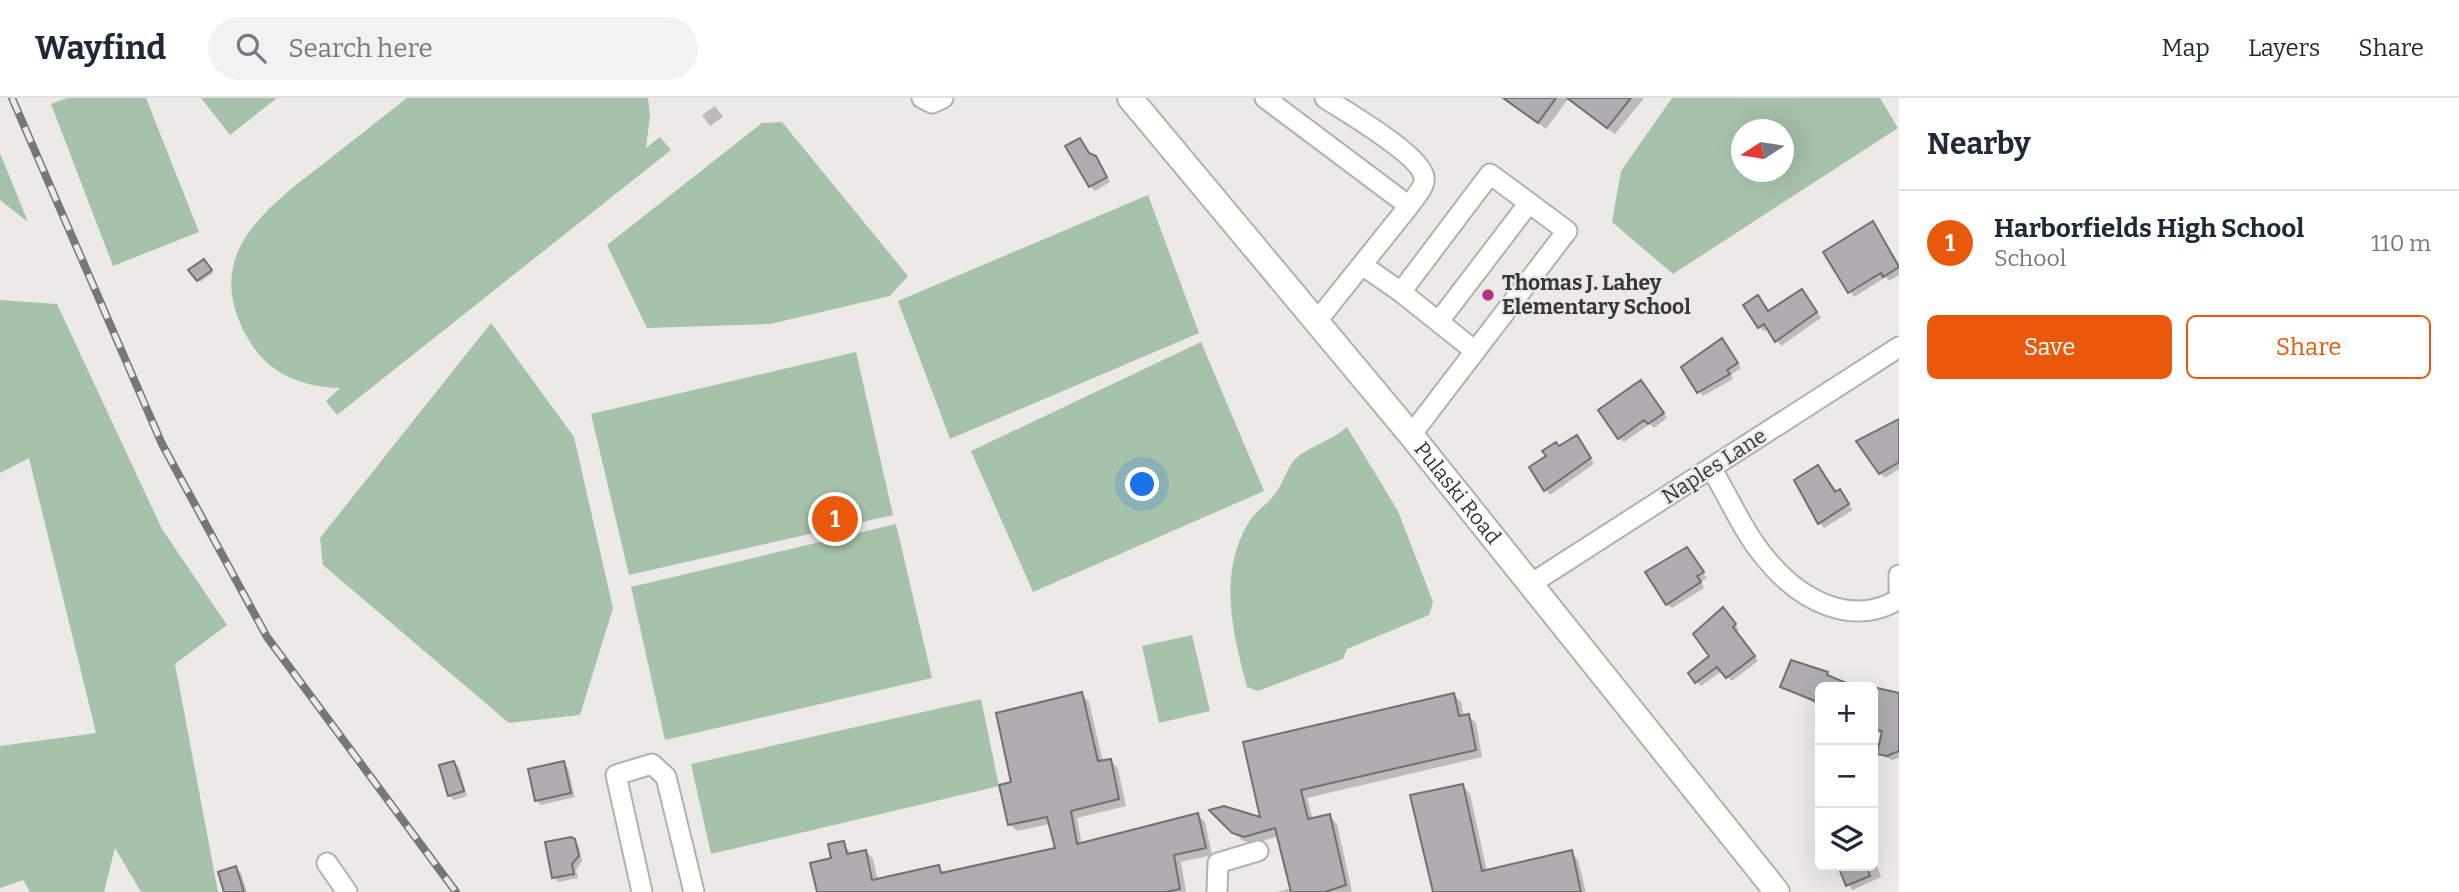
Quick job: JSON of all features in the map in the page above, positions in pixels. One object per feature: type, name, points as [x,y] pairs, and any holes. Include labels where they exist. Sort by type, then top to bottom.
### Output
[{"type":"main road","name":"Pulaski Road","points":[[1130,98],[1411,435],[1777,892]]},
{"type":"street","points":[[922,98],[932,103],[943,98]]},
{"type":"street","points":[[1265,98],[1409,206]]},
{"type":"street","points":[[1317,322],[1424,184],[1424,175],[1414,160],[1325,98]]},
{"type":"street","points":[[1401,292],[1490,174],[1567,231],[1411,435]]},
{"type":"street","points":[[1439,321],[1529,203]]},
{"type":"street","points":[[1362,265],[1401,292],[1475,351]]},
{"type":"street","name":"Naples Lane","points":[[1529,585],[1899,347]]},
{"type":"street","points":[[1711,468],[1766,560],[1800,590],[1836,609],[1861,612],[1882,609],[1899,598]]},
{"type":"street","points":[[1899,575],[1899,590]]},
{"type":"street","points":[[642,892],[616,775],[652,764],[666,777],[694,892]]},
{"type":"street","points":[[1217,892],[1218,863],[1258,851]]},
{"type":"street","points":[[327,863],[347,892]]},
{"type":"green space","points":[[67,98],[146,98],[199,232],[113,266],[51,104]]},
{"type":"green space","points":[[201,98],[277,98],[230,135]]},
{"type":"green space","points":[[407,98],[648,98],[650,115],[646,148],[660,137],[671,150],[337,415],[326,401],[340,388],[311,385],[286,376],[264,360],[247,337],[235,308],[231,282],[236,258],[246,237],[280,198]]},
{"type":"green space","points":[[1672,98],[1880,98],[1898,128],[1673,274],[1612,222],[1621,171]]},
{"type":"green space","points":[[782,122],[908,276],[890,296],[770,324],[647,328],[607,245],[762,123]]},
{"type":"green space","points":[[0,153],[28,222],[0,200]]},
{"type":"green space","points":[[1148,195],[1199,333],[950,439],[898,301]]},
{"type":"green space","points":[[0,300],[57,304],[162,529],[227,625],[175,664],[218,892],[141,892],[115,848],[104,892],[30,892],[23,880],[0,888],[0,746],[96,733],[29,458],[0,473]]},
{"type":"green space","points":[[491,323],[574,437],[613,608],[580,715],[509,723],[323,565],[320,538]]},
{"type":"green space","points":[[1201,342],[1264,491],[1033,592],[971,451]]},
{"type":"green space","points":[[856,352],[893,515],[629,575],[591,414]]},
{"type":"green space","points":[[1347,427],[1398,511],[1433,602],[1429,615],[1347,649],[1343,659],[1258,691],[1247,687],[1233,626],[1231,585],[1238,545],[1250,520],[1275,494],[1296,458]]},
{"type":"green space","points":[[896,524],[932,678],[665,740],[631,587]]},
{"type":"green space","points":[[1192,635],[1210,711],[1159,723],[1142,646]]},
{"type":"green space","points":[[981,699],[999,786],[711,854],[691,764]]},
{"type":"building","points":[[1503,98],[1556,98],[1538,123]]},
{"type":"building","points":[[1567,98],[1631,98],[1607,128]]},
{"type":"building","points":[[1080,138],[1089,153],[1096,156],[1107,177],[1089,187],[1065,146]]},
{"type":"building","points":[[1873,221],[1899,267],[1883,277],[1881,273],[1848,293],[1823,252]]},
{"type":"building","points":[[204,259],[212,270],[197,281],[188,270]]},
{"type":"building","points":[[1802,289],[1817,312],[1775,342],[1764,324],[1758,328],[1743,305],[1758,295],[1768,311]]},
{"type":"building","points":[[1722,338],[1738,363],[1727,370],[1730,374],[1697,393],[1681,367]]},
{"type":"building","points":[[1641,380],[1664,413],[1648,424],[1644,420],[1618,439],[1598,410]]},
{"type":"building","points":[[1899,419],[1899,462],[1879,474],[1856,441]]},
{"type":"building","points":[[1577,435],[1591,458],[1544,491],[1529,467],[1546,456],[1542,451],[1556,442],[1559,446]]},
{"type":"building","points":[[1818,465],[1835,492],[1840,489],[1849,504],[1818,524],[1794,480]]},
{"type":"building","points":[[1687,547],[1704,572],[1697,576],[1701,582],[1666,605],[1645,572]]},
{"type":"building","points":[[1723,607],[1736,624],[1733,627],[1755,656],[1726,678],[1717,667],[1695,683],[1688,673],[1709,656],[1693,634]]},
{"type":"building","points":[[1791,660],[1828,672],[1827,675],[1844,682],[1815,682],[1815,701],[1780,687]]},
{"type":"building","points":[[1878,688],[1899,693],[1899,751],[1887,756],[1878,754],[1882,731],[1878,730]]},
{"type":"building","points":[[1082,692],[1098,761],[1111,759],[1119,799],[1071,811],[1077,844],[1198,813],[1206,848],[1174,855],[1180,889],[1166,892],[817,892],[810,863],[831,858],[828,844],[844,841],[847,854],[866,850],[872,880],[939,865],[941,873],[1055,848],[1047,817],[1008,825],[999,785],[1011,782],[996,713]]},
{"type":"building","points":[[1454,693],[1459,716],[1469,714],[1476,750],[1301,790],[1308,819],[1330,814],[1346,885],[1325,892],[1291,892],[1275,828],[1244,837],[1232,833],[1209,810],[1224,806],[1260,817],[1243,742]]},
{"type":"building","points":[[454,761],[464,791],[448,796],[439,765]]},
{"type":"building","points":[[564,761],[571,793],[535,801],[528,769]]},
{"type":"building","points":[[1463,784],[1482,871],[1572,850],[1581,892],[1433,892],[1410,795]]},
{"type":"building","points":[[571,837],[575,839],[579,856],[572,864],[574,874],[552,878],[545,842]]},
{"type":"building","points":[[236,866],[244,892],[224,892],[218,872]]},
{"type":"building","points":[[1840,871],[1868,871],[1870,876],[1846,886]]},
{"type":"railway","points":[[12,98],[162,444],[267,637],[456,892]]},
{"type":"place","name":"Thomas J. Lahey Elementary School","points":[[1488,295]]},
{"type":"place","name":"Harborfields High School","points":[[835,519]]}]
